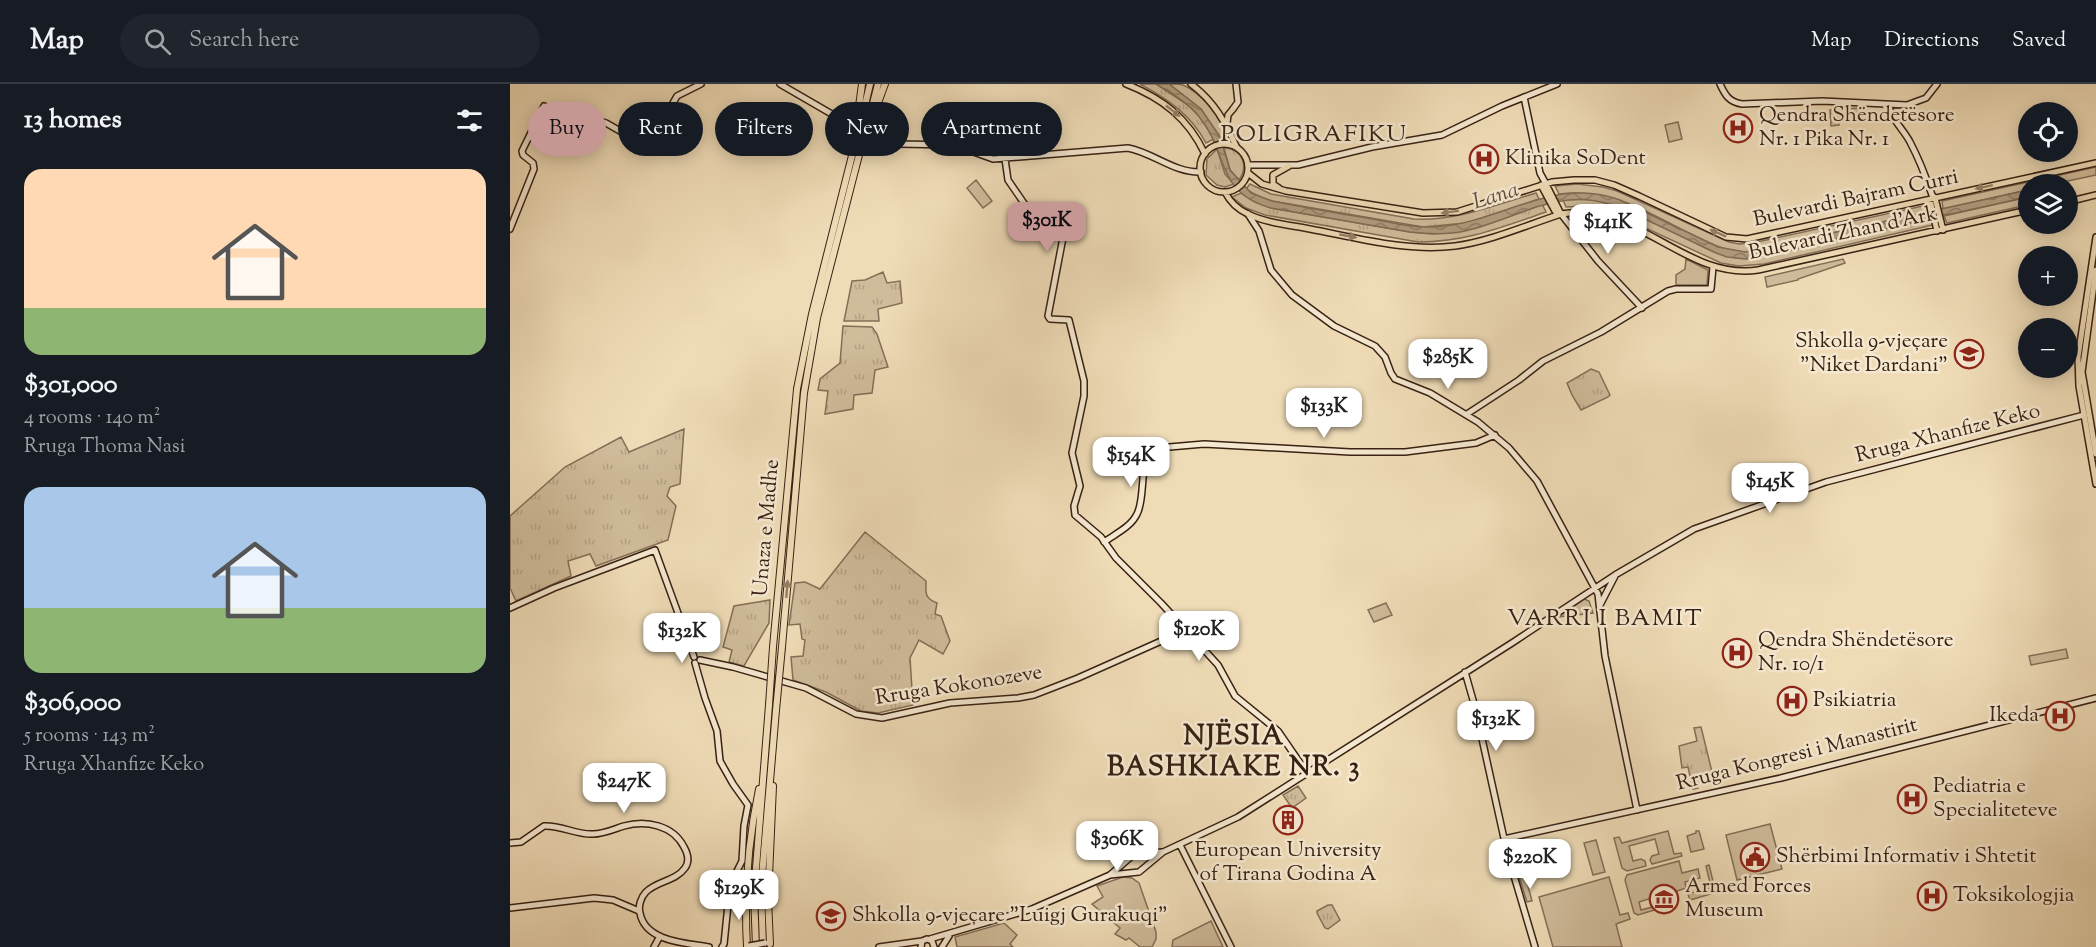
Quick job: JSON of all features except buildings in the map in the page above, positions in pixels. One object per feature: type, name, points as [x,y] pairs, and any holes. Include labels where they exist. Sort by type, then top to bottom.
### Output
[{"type":"highway","points":[[862,84],[863,102]]},
{"type":"highway","points":[[867,102],[870,84]]},
{"type":"highway","name":"Unaza e Madhe","points":[[871,102],[878,84]]},
{"type":"highway","points":[[875,102],[885,84]]},
{"type":"highway","name":"Unaza e Madhe","points":[[750,947],[773,647],[800,391],[812,314],[854,156]]},
{"type":"highway","name":"Unaza e Madhe","points":[[769,946],[767,916],[772,826],[772,753],[800,391],[856,156]]},
{"type":"main road","points":[[1126,84],[1160,101],[1187,123],[1205,154]]},
{"type":"main road","points":[[1191,84],[1227,123],[1237,148],[1246,157],[1248,165],[1247,176],[1239,187],[1225,192],[1209,186],[1201,172],[1205,154],[1211,148],[1220,145],[1237,148]]},
{"type":"main road","points":[[1217,110],[1233,110]]},
{"type":"main road","points":[[1227,123],[1228,115],[1233,110]]},
{"type":"main road","name":"Bulevardi Bajram Curri","points":[[1247,176],[1262,184],[1286,191],[1409,213],[1456,212],[1574,180],[1605,182],[1726,237],[1755,239],[2096,162]]},
{"type":"main road","points":[[1286,191],[1275,185],[1271,179],[1274,173],[1288,166]]},
{"type":"main road","points":[[1545,187],[1558,210]]},
{"type":"main road","name":"Bulevardi Zhan d'Ark","points":[[1225,192],[1231,202],[1247,213],[1272,221],[1402,245],[1440,248],[1474,243],[1558,210],[1583,212],[1611,217],[1713,267],[1735,272],[1758,270],[1939,227],[2018,212]]},
{"type":"main road","points":[[2078,199],[2096,195]]},
{"type":"main road","points":[[1933,200],[1939,227]]},
{"type":"main road","points":[[2096,237],[2078,357],[2078,381],[2096,454]]},
{"type":"main road","points":[[2096,270],[2082,366],[2086,415],[2096,483]]},
{"type":"street","points":[[510,229],[534,169],[533,163],[522,151],[544,106],[563,114],[582,116],[606,123],[639,140],[647,140],[654,134],[677,96],[701,84]]},
{"type":"street","points":[[780,84],[846,123],[884,141],[907,145],[950,144],[988,158],[1005,159],[1128,148],[1182,170],[1201,172]]},
{"type":"street","points":[[1233,110],[1238,102],[1236,84]]},
{"type":"street","points":[[1248,165],[1302,165],[1372,147],[1442,135],[1557,84]]},
{"type":"street","points":[[1720,84],[1730,100],[1742,105],[1822,101],[1889,105],[1915,104],[1926,98],[1937,84]]},
{"type":"street","points":[[1524,97],[1545,187]]},
{"type":"street","points":[[1889,105],[1890,112],[1916,154],[1933,200]]},
{"type":"street","points":[[1005,159],[1007,177],[1033,214],[1065,226],[1048,317],[1069,320],[1082,369],[1084,391],[1072,453],[1080,486],[1074,512],[1077,518],[1099,535],[1121,564],[1219,667],[1235,696],[1278,731],[1307,773]]},
{"type":"street","points":[[1558,210],[1593,254],[1642,308]]},
{"type":"street","points":[[1247,213],[1259,231],[1271,270],[1292,295],[1334,326],[1375,346],[1385,357],[1395,379],[1430,393],[1467,414],[1495,435],[1537,481],[1599,596],[1605,656],[1638,810]]},
{"type":"street","points":[[1259,231],[1263,224],[1272,221]]},
{"type":"street","points":[[1467,414],[1519,380],[1543,361],[1674,290],[1712,289],[1713,267]]},
{"type":"street","name":"Rruga Xhanfize Keko","points":[[1138,855],[1163,852],[1228,823],[1615,575],[1694,529],[1815,486],[2096,412]]},
{"type":"street","points":[[1104,542],[1125,528],[1137,514],[1143,493],[1146,461],[1151,452],[1158,448],[1217,444],[1350,452],[1406,452],[1476,443],[1495,435]]},
{"type":"street","points":[[510,608],[569,582],[655,550],[696,660],[717,731],[720,761],[748,805],[742,861],[730,885],[722,947]]},
{"type":"street","points":[[1599,606],[1615,575]]},
{"type":"street","points":[[1583,596],[1592,599],[1599,606]]},
{"type":"street","name":"Rruga Kokonozeve","points":[[696,660],[814,691],[856,714],[882,718],[943,704],[1034,695],[1186,630]]},
{"type":"street","points":[[1465,672],[1504,839],[1535,947]]},
{"type":"street","name":"Rruga Kongresi i Manastirit","points":[[1504,839],[1781,778],[2096,698]]},
{"type":"street","points":[[510,843],[521,842],[544,826],[590,834],[603,833],[629,825],[646,824],[663,827],[682,843],[688,855],[687,864],[677,875],[646,891],[639,911],[647,927],[660,936],[709,947]]},
{"type":"street","points":[[1180,845],[1232,947]]},
{"type":"street","name":"Rruga Xhanfize Keko","points":[[1144,868],[1163,852]]},
{"type":"street","points":[[879,947],[922,944],[930,939],[1032,909],[1110,875],[1133,855],[1138,855],[1144,860],[1144,868],[1140,872],[1110,875]]},
{"type":"street","points":[[1127,860],[1127,867],[1133,873]]},
{"type":"street","points":[[510,908],[594,898],[613,900],[639,911]]},
{"type":"street","points":[[942,947],[945,940],[953,933]]},
{"type":"street","points":[[654,947],[660,936]]},
{"type":"street","points":[[930,939],[934,946],[944,936]]},
{"type":"street","points":[[750,947],[759,942],[769,946]]},
{"type":"green space","points":[[1140,84],[1156,84],[1189,106],[1201,118],[1214,139],[1206,143],[1186,116]]},
{"type":"green space","points":[[1169,84],[1183,85],[1204,100],[1220,122],[1226,137],[1220,137],[1201,109]]},
{"type":"green space","points":[[1859,108],[1859,119],[1839,121],[1839,125],[1831,126],[1830,110]]},
{"type":"green space","points":[[1678,122],[1682,139],[1669,142],[1665,125]]},
{"type":"green space","points":[[1224,148],[1235,151],[1242,159],[1243,169],[1239,180],[1230,170]]},
{"type":"green space","points":[[1217,149],[1225,174],[1234,184],[1225,187],[1217,185],[1206,175],[1207,159]]},
{"type":"green space","points":[[2096,167],[2096,175],[2078,179],[2078,174],[2064,174]]},
{"type":"green space","points":[[976,180],[992,201],[983,208],[967,188]]},
{"type":"green space","points":[[1250,184],[1271,194],[1414,219],[1461,215],[1536,193],[1539,199],[1466,223],[1423,227],[1272,201],[1259,197],[1246,189]]},
{"type":"green space","points":[[1577,184],[1617,191],[1729,242],[1739,244],[1927,205],[1930,212],[1742,252],[1711,244],[1627,203],[1595,194],[1559,194],[1555,186]]},
{"type":"green space","points":[[2018,184],[2018,192],[1943,209],[1942,201]]},
{"type":"green space","points":[[1241,193],[1271,208],[1433,234],[1467,230],[1542,204],[1546,212],[1468,236],[1418,242],[1265,215],[1246,208],[1232,197]]},
{"type":"green space","points":[[1589,199],[1627,210],[1712,251],[1736,258],[1754,258],[1931,219],[1933,225],[1764,264],[1739,266],[1721,263],[1609,211],[1587,206],[1566,207],[1563,200]]},
{"type":"green space","points":[[2018,199],[2018,207],[1947,223],[1944,216]]},
{"type":"green space","points":[[1686,259],[1708,270],[1707,285],[1676,285],[1676,275],[1685,269]]},
{"type":"green space","points":[[1843,259],[1845,263],[1798,280],[1767,287],[1765,277]]},
{"type":"green space","points":[[883,272],[887,283],[900,281],[902,303],[878,309],[879,321],[844,321],[852,281],[865,280]]},
{"type":"green space","points":[[843,326],[872,327],[877,334],[888,367],[875,370],[872,393],[854,395],[853,409],[825,414],[828,391],[818,390],[820,379],[840,363]]},
{"type":"green space","points":[[1591,369],[1599,372],[1610,395],[1581,410],[1567,383]]},
{"type":"green space","points":[[684,429],[680,484],[670,487],[667,496],[676,506],[668,540],[596,566],[590,554],[568,561],[571,576],[516,601],[510,588],[510,516],[565,467],[621,437],[629,452]]},
{"type":"green space","points":[[865,532],[926,581],[927,595],[937,603],[935,614],[941,616],[950,641],[943,654],[919,640],[910,658],[913,705],[878,713],[861,711],[826,692],[793,680],[791,657],[803,656],[805,640],[802,639],[800,624],[789,625],[795,583],[805,582],[820,589]]},
{"type":"green space","points":[[1584,599],[1589,601],[1593,613],[1559,617]]},
{"type":"green space","points":[[770,600],[769,623],[744,666],[729,662],[732,650],[723,647],[734,606]]},
{"type":"green space","points":[[1386,603],[1392,615],[1374,622],[1368,610]]},
{"type":"green space","points":[[2066,649],[2068,658],[2031,665],[2029,656]]},
{"type":"green space","points":[[1701,727],[1714,780],[1699,783],[1698,788],[1693,789],[1688,767],[1682,768],[1679,746],[1697,741],[1694,728]]},
{"type":"green space","points":[[1298,786],[1306,798],[1292,808],[1283,795]]},
{"type":"green space","points":[[1770,824],[1782,869],[1737,880],[1726,835]]},
{"type":"green space","points":[[1668,831],[1674,854],[1681,853],[1682,856],[1652,864],[1650,860],[1652,856],[1659,854],[1655,839],[1629,846],[1633,861],[1641,859],[1645,861],[1646,866],[1627,871],[1622,868],[1614,838],[1619,837],[1622,843]]},
{"type":"green space","points":[[1699,831],[1704,849],[1691,852],[1687,836]]},
{"type":"green space","points":[[1596,840],[1605,872],[1593,875],[1584,843]]},
{"type":"green space","points":[[1519,852],[1532,901],[1527,902],[1512,854]]},
{"type":"green space","points":[[1679,861],[1682,873],[1698,869],[1700,878],[1685,882],[1686,888],[1668,894],[1666,891],[1657,893],[1658,896],[1639,902],[1641,910],[1660,905],[1661,908],[1638,915],[1634,913],[1625,880],[1627,875]]},
{"type":"green space","points":[[1709,865],[1714,893],[1690,900],[1688,894],[1711,887],[1706,866]]},
{"type":"green space","points":[[1123,877],[1132,878],[1139,883],[1156,932],[1156,939],[1152,947],[1140,947],[1129,938],[1126,940],[1115,934],[1120,928],[1092,904],[1103,897],[1097,886]]},
{"type":"green space","points":[[1609,877],[1620,915],[1628,913],[1630,919],[1616,924],[1622,947],[1553,947],[1539,897]]},
{"type":"green space","points":[[1332,905],[1340,920],[1328,929],[1325,928],[1317,911]]},
{"type":"green space","points":[[1211,921],[1223,947],[1172,947],[1173,940]]},
{"type":"green space","points":[[1004,923],[1017,935],[1010,944],[1013,947],[957,947],[955,937]]},
{"type":"water","points":[[1156,84],[1169,84],[1201,109],[1220,137],[1230,170],[1251,193],[1272,201],[1409,226],[1434,227],[1458,224],[1549,197],[1572,193],[1595,194],[1620,200],[1718,247],[1745,252],[2018,192],[2018,199],[1746,259],[1716,253],[1624,209],[1601,202],[1581,200],[1543,205],[1465,231],[1437,234],[1410,232],[1271,208],[1253,201],[1240,192],[1232,182],[1209,132],[1196,113],[1180,99]]},
{"type":"place","name":"Qendra Shëndetësore Nr. 1 Pika Nr. 1","points":[[1738,128]]},
{"type":"place","name":"Klinika SoDent","points":[[1484,159]]},
{"type":"place","name":"Shkolla 9-vjeçare \"Niket Dardani\"","points":[[1969,354]]},
{"type":"place","name":"Qendra Shëndetësore Nr. 10/1","points":[[1737,653]]},
{"type":"place","name":"Psikiatria","points":[[1792,701]]},
{"type":"place","name":"Ikeda","points":[[2060,716]]},
{"type":"place","name":"Pediatria e Specialiteteve","points":[[1912,799]]},
{"type":"place","name":"European University of Tirana Godina A","points":[[1288,820]]},
{"type":"place","name":"Shërbimi Informativ i Shtetit","points":[[1755,857]]},
{"type":"place","name":"Toksikologjia","points":[[1932,896]]},
{"type":"place","name":"Armed Forces Museum","points":[[1664,899]]},
{"type":"place","name":"Shkolla 9-vjeçare \"Luigj Gurakuqi\"","points":[[831,916]]},
{"type":"district","name":"POLIGRAFIKU","points":[[1314,135]]},
{"type":"district","name":"VARRI I BAMIT","points":[[1605,619]]},
{"type":"district","name":"NJËSIA BASHKIAKE NR. 3","points":[[1234,752]]},
{"type":"water label","name":"Lana","points":[[1496,197]]}]
